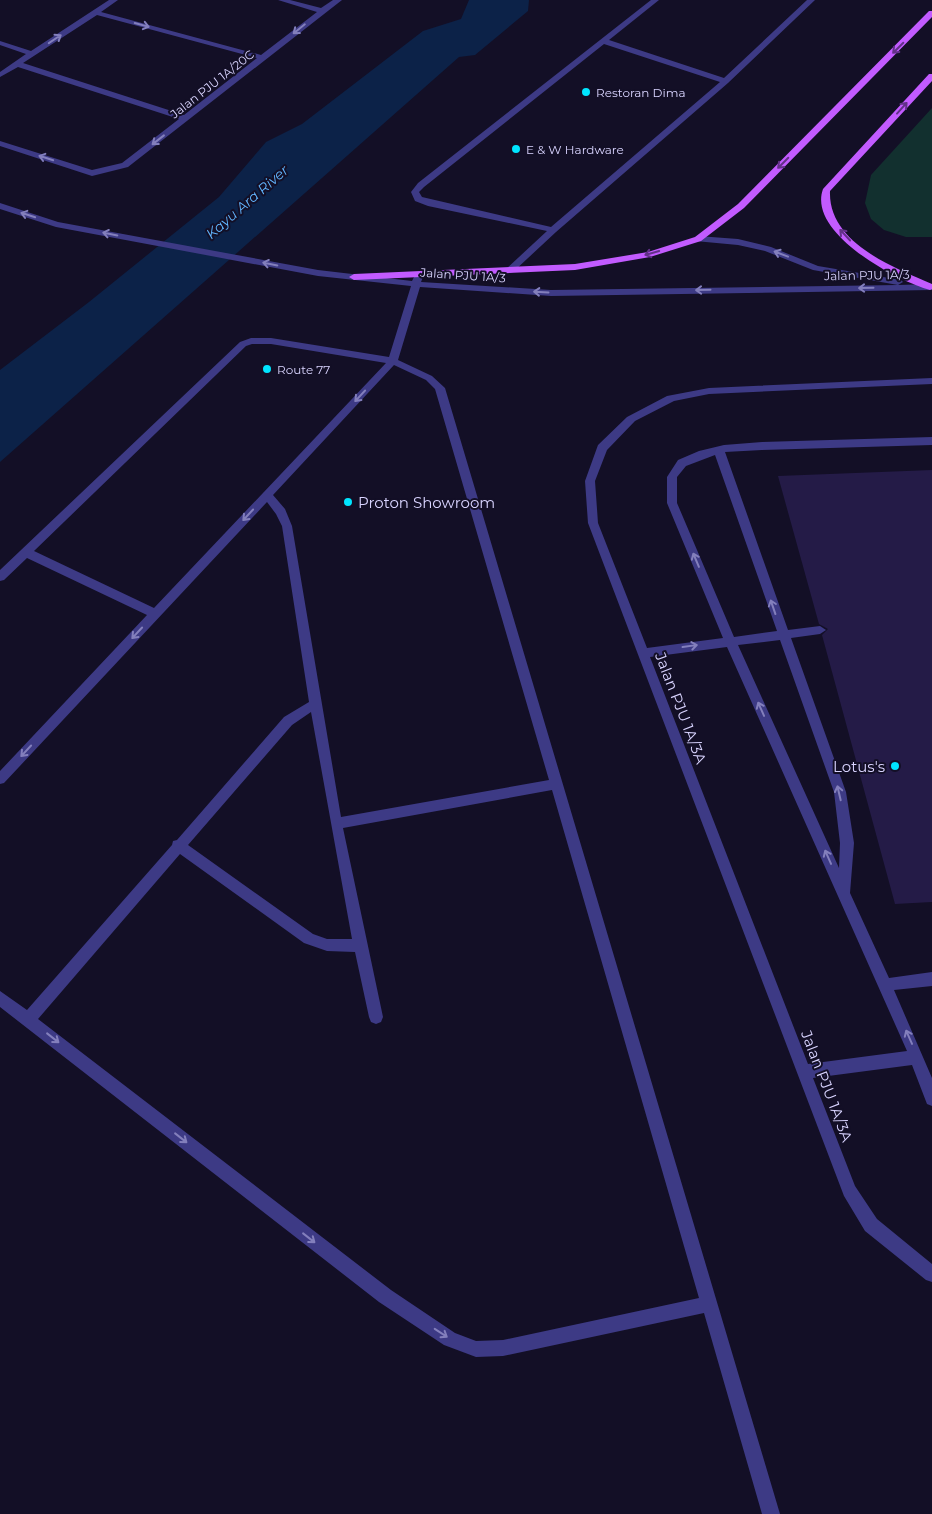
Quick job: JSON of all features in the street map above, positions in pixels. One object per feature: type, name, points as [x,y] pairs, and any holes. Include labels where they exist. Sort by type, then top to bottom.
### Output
[{"type":"main road","points":[[354,277],[575,268],[650,254],[698,239],[741,206],[932,14]]},
{"type":"main road","points":[[931,287],[903,276],[868,257],[844,235],[833,220],[826,206],[826,191],[932,76]]},
{"type":"street","points":[[0,75],[114,0]]},
{"type":"street","points":[[282,0],[322,11]]},
{"type":"street","name":"Jalan PJU 1A/20C","points":[[0,143],[92,173],[125,165],[338,0]]},
{"type":"street","points":[[553,230],[436,206],[418,199],[415,192],[421,185],[654,0]]},
{"type":"street","name":"Jalan PJU 1A/3","points":[[510,270],[553,230],[725,81],[811,0]]},
{"type":"street","points":[[95,12],[264,58]]},
{"type":"street","points":[[603,41],[725,81]]},
{"type":"street","points":[[0,42],[33,54]]},
{"type":"street","points":[[17,64],[186,118]]},
{"type":"street","name":"Jalan PJU 1A/3","points":[[0,206],[56,224],[318,273],[415,284],[551,293],[931,287]]},
{"type":"street","points":[[698,239],[738,242],[768,249],[816,268],[931,287]]},
{"type":"street","points":[[0,778],[393,361],[419,274]]},
{"type":"street","points":[[0,577],[242,344],[251,341],[271,341],[393,361],[429,378],[440,388],[771,1514]]},
{"type":"street","name":"Jalan PJU 1A/3A","points":[[932,381],[709,391],[671,398],[632,419],[602,448],[590,481],[594,523],[642,653],[849,1191],[871,1225],[932,1274]]},
{"type":"street","points":[[932,441],[762,446],[719,450],[682,463],[672,477],[672,503],[730,641],[917,1057],[932,1099]]},
{"type":"street","points":[[719,450],[782,634],[840,792],[847,843],[844,894]]},
{"type":"street","points":[[267,495],[281,512],[287,526],[359,946],[376,1017]]},
{"type":"street","points":[[26,552],[155,614]]},
{"type":"street","points":[[642,653],[820,630]]},
{"type":"street","points":[[29,1019],[178,845],[288,721],[316,704]]},
{"type":"street","points":[[338,823],[556,784]]},
{"type":"street","points":[[178,845],[309,939],[327,945],[359,946]]},
{"type":"street","points":[[885,985],[932,979]]},
{"type":"street","points":[[0,998],[385,1296],[450,1339],[476,1348],[503,1348],[709,1304]]},
{"type":"street","points":[[804,1072],[917,1057]]},
{"type":"green space","points":[[932,108],[932,237],[906,237],[884,230],[871,219],[865,203],[871,175]]},
{"type":"water","name":"Kayu Ara River","points":[[469,0],[529,0],[528,11],[475,55],[459,57],[0,462],[0,370],[89,302],[219,197],[266,142],[302,124],[423,31],[461,19]]},
{"type":"building","name":"Lotus's","points":[[932,470],[932,902],[895,904],[822,635],[828,629],[819,624],[778,476]]},
{"type":"place","name":"Restoran Dima","points":[[586,92]]},
{"type":"place","name":"E & W Hardware","points":[[516,149]]},
{"type":"place","name":"Route 77","points":[[267,369]]},
{"type":"place","name":"Proton Showroom","points":[[348,502]]},
{"type":"place","name":"Lotus's","points":[[895,766]]}]
